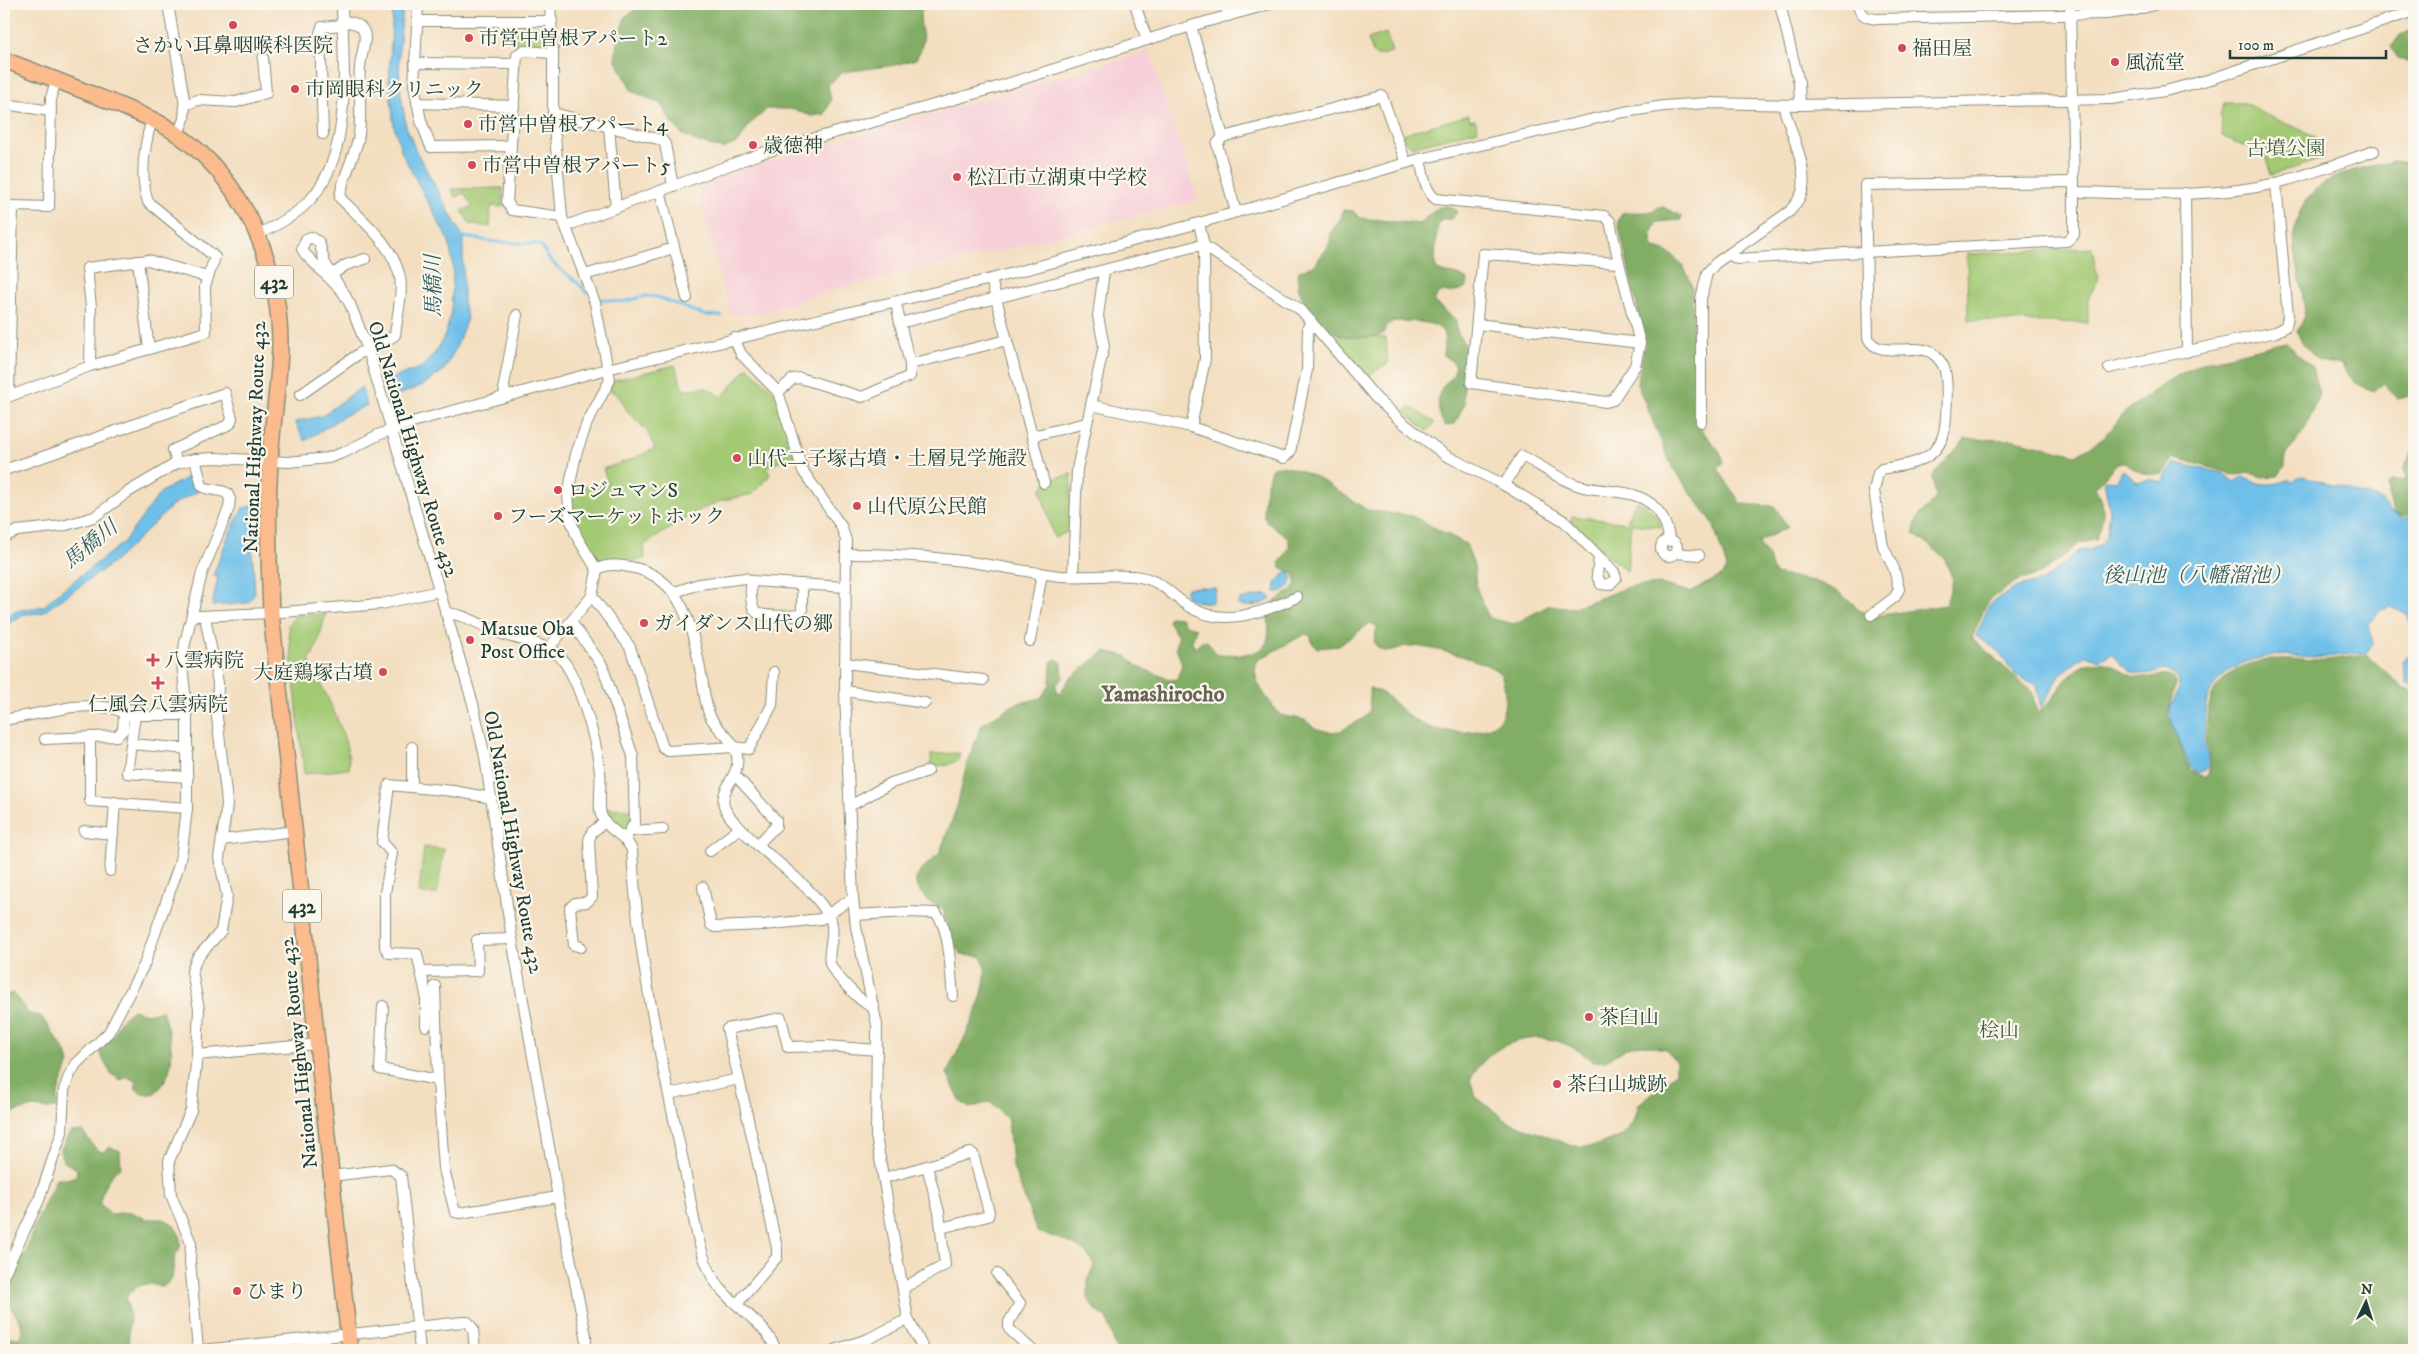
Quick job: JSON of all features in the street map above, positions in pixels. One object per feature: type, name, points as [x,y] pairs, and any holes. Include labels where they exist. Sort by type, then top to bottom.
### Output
[{"type":"highway","name":"National Highway Route 432","points":[[4,60],[152,119],[178,134],[218,172],[234,192],[258,234],[268,259],[279,314],[278,380],[270,461],[268,513],[272,613],[350,1350]]},
{"type":"street","points":[[168,4],[186,105],[184,119],[178,134]]},
{"type":"street","points":[[258,234],[282,223],[308,202],[329,168],[339,136],[343,108],[342,4]]},
{"type":"street","points":[[418,4],[414,84],[417,103],[431,147],[511,146]]},
{"type":"street","points":[[548,649],[592,596],[597,570],[577,537],[570,518],[568,494],[576,454],[587,423],[608,387],[610,380],[595,303],[564,222],[552,113],[553,53],[550,4]]},
{"type":"street","points":[[1135,4],[1147,40]]},
{"type":"street","points":[[1226,4],[1228,16]]},
{"type":"street","points":[[553,53],[523,51],[517,55],[506,202],[512,210],[564,222],[616,208],[762,153],[991,89],[1191,26],[1270,4]]},
{"type":"street","points":[[1780,4],[1799,83],[1800,105]]},
{"type":"street","points":[[1857,4],[1861,13],[1867,18],[1877,19],[2070,15],[2129,11],[2156,4]]},
{"type":"street","points":[[1730,255],[1737,259],[2067,241],[2074,235],[2070,4]]},
{"type":"street","points":[[4,537],[17,531],[63,526],[94,518],[128,492],[177,463],[195,459],[216,458],[288,462],[328,458],[393,429],[506,396],[734,338],[991,279],[1199,223],[1420,159],[1566,124],[1648,108],[1707,103],[1800,105],[2111,99],[2165,91],[2211,79],[2414,11]]},
{"type":"street","points":[[418,21],[552,21]]},
{"type":"street","points":[[300,395],[360,353],[396,335],[400,278],[391,254],[373,229],[340,198],[340,191],[351,166],[358,138],[361,109],[360,67],[366,41],[364,33],[358,25],[342,23],[322,27],[320,33],[323,134]]},
{"type":"street","points":[[1191,26],[1223,137]]},
{"type":"street","points":[[186,105],[198,100],[236,102],[266,93],[263,58]]},
{"type":"street","points":[[415,63],[516,64]]},
{"type":"street","points":[[56,80],[51,111],[49,207],[8,206],[6,397],[90,366],[206,332],[207,277],[215,261],[215,256],[148,202],[143,167],[152,119]]},
{"type":"street","points":[[1236,212],[1217,144],[1223,137],[1382,96],[1406,163]]},
{"type":"street","points":[[417,103],[514,106]]},
{"type":"street","points":[[4,104],[51,111]]},
{"type":"street","points":[[1701,422],[1700,350],[1702,289],[1707,273],[1716,263],[1730,255],[1790,211],[1798,200],[1803,188],[1800,160],[1783,105]]},
{"type":"street","points":[[552,113],[662,140],[665,144],[673,186]]},
{"type":"street","points":[[608,127],[616,208]]},
{"type":"street","points":[[1871,615],[1896,597],[1899,589],[1894,569],[1883,546],[1874,484],[1882,469],[1923,459],[1932,453],[1941,442],[1944,428],[1946,382],[1945,370],[1932,353],[1922,349],[1883,348],[1870,342],[1867,330],[1865,185],[2074,187],[2185,193],[2276,184],[2374,152]]},
{"type":"street","points":[[1420,159],[1431,196],[1436,199],[1604,216],[1610,221],[1640,343],[1636,366],[1613,400],[1606,402],[1471,383],[1483,254],[1619,262]]},
{"type":"street","points":[[2110,368],[2276,332],[2286,326],[2288,316],[2276,184]]},
{"type":"street","points":[[660,191],[687,298]]},
{"type":"street","points":[[2185,193],[2187,352]]},
{"type":"street","points":[[1191,426],[1205,359],[1204,246],[1199,223]]},
{"type":"street","name":"Old National Highway Route 432","points":[[345,294],[305,254],[302,249],[306,239],[311,237],[319,242],[326,263],[345,294],[368,350],[393,429],[473,704],[492,798],[512,939],[558,1197],[580,1298],[586,1336],[586,1350]]},
{"type":"street","points":[[900,323],[1093,272],[1104,271],[1196,246],[1204,246],[1301,310],[1376,398],[1402,422],[1445,455],[1504,485],[1564,521],[1599,557]]},
{"type":"street","points":[[585,275],[674,248]]},
{"type":"street","points":[[333,274],[346,265],[365,259]]},
{"type":"street","points":[[90,366],[91,307],[87,268],[148,260],[207,277]]},
{"type":"street","points":[[138,261],[149,349]]},
{"type":"street","points":[[1073,576],[1077,469],[1104,346],[1098,316],[1104,271]]},
{"type":"street","points":[[991,279],[1044,483]]},
{"type":"street","points":[[778,392],[793,379],[800,378],[862,396],[910,376],[910,364],[896,302]]},
{"type":"street","points":[[506,396],[504,385],[516,315]]},
{"type":"street","points":[[1090,405],[1191,426],[1284,458],[1290,452],[1305,379],[1308,327],[1311,321]]},
{"type":"street","points":[[1477,324],[1640,343]]},
{"type":"street","points":[[734,338],[741,354],[778,392],[801,465],[841,526],[846,540],[845,691],[852,898],[874,1007],[877,1050],[875,1120],[884,1178],[908,1319],[924,1350]]},
{"type":"street","points":[[910,364],[1007,340]]},
{"type":"street","points":[[4,470],[63,451],[163,413],[225,393],[232,418],[230,424],[173,450],[177,463]]},
{"type":"street","points":[[1032,436],[1086,423]]},
{"type":"street","points":[[1504,485],[1522,456],[1574,485],[1589,489],[1634,494],[1642,497],[1660,514],[1668,527],[1669,541],[1663,544],[1662,551],[1667,556],[1675,553],[1699,555]]},
{"type":"street","points":[[4,1274],[6,1261],[39,1200],[62,1132],[64,1090],[69,1076],[76,1064],[109,1032],[144,964],[182,851],[188,808],[188,749],[182,662],[202,573],[229,508],[230,499],[227,492],[218,489],[206,489],[202,486],[195,459]]},
{"type":"street","points":[[846,554],[945,558],[1073,576],[1138,576],[1154,580],[1187,605],[1209,614],[1228,617],[1245,616],[1265,611],[1297,597]]},
{"type":"street","points":[[597,570],[603,566],[616,566],[648,571],[675,592],[691,631],[710,717],[735,747],[738,759],[735,775],[725,792],[724,803],[726,810],[740,828],[800,883],[827,915],[832,926],[830,958],[833,969],[865,1005],[874,1007]]},
{"type":"street","points":[[1030,641],[1042,573]]},
{"type":"street","points":[[675,592],[711,582],[745,578],[752,581],[846,587]]},
{"type":"street","points":[[752,581],[750,592],[755,610],[761,614],[800,615],[802,610],[802,584]]},
{"type":"street","points":[[192,614],[205,617],[382,604],[439,591]]},
{"type":"street","points":[[592,596],[630,647],[666,750],[677,752],[735,747],[749,749],[772,705],[774,672]]},
{"type":"street","points":[[445,613],[458,613],[494,631],[554,652],[564,662],[578,687],[596,749],[601,778],[600,811],[605,822],[628,835],[663,829]]},
{"type":"street","points":[[198,1350],[190,1261],[191,1244],[172,1195],[169,1160],[190,1110],[197,1055],[199,1008],[192,971],[197,958],[221,931],[227,896],[220,865],[227,804],[217,717],[218,683],[205,617]]},
{"type":"street","points":[[571,622],[602,665],[633,756],[635,822],[628,835],[632,850],[639,930],[669,1094],[706,1262],[720,1288],[764,1328],[772,1339],[776,1350]]},
{"type":"street","points":[[845,663],[983,680]]},
{"type":"street","points":[[845,691],[925,703]]},
{"type":"street","points":[[4,720],[72,707],[112,708],[135,715],[187,715]]},
{"type":"street","points":[[45,739],[117,736],[123,730],[124,713]]},
{"type":"street","points":[[135,715],[127,773],[188,777]]},
{"type":"street","points":[[90,736],[90,801],[188,808]]},
{"type":"street","points":[[132,744],[188,749]]},
{"type":"street","points":[[412,747],[412,787]]},
{"type":"street","points":[[850,806],[891,783],[928,771]]},
{"type":"street","points":[[735,775],[776,820],[776,826],[757,844]]},
{"type":"street","points":[[426,1026],[426,994],[418,954],[389,954],[384,947],[385,893],[392,853],[382,842],[389,785],[453,791],[492,798]]},
{"type":"street","points":[[110,871],[115,802]]},
{"type":"street","points":[[582,947],[574,945],[570,908],[575,903],[586,902],[592,897],[589,840],[592,832],[605,822]]},
{"type":"street","points":[[710,851],[740,828]]},
{"type":"street","points":[[84,831],[113,834]]},
{"type":"street","points":[[222,840],[294,831]]},
{"type":"street","points":[[703,887],[711,925],[715,927],[762,925],[821,919],[852,898]]},
{"type":"street","points":[[855,915],[908,912],[936,913],[942,920],[947,939],[953,996]]},
{"type":"street","points":[[421,972],[478,971],[477,940],[512,939]]},
{"type":"street","points":[[435,986],[438,1080],[444,1169],[455,1212],[460,1213],[558,1197]]},
{"type":"street","points":[[383,1006],[380,1069],[438,1080]]},
{"type":"street","points":[[737,1304],[777,1257],[777,1248],[727,1029],[781,1018],[788,1047],[827,1046],[877,1050]]},
{"type":"street","points":[[197,1055],[317,1044]]},
{"type":"street","points":[[669,1094],[739,1079]]},
{"type":"street","points":[[884,1178],[970,1152],[973,1154],[989,1212],[988,1216],[942,1228]]},
{"type":"street","points":[[904,1288],[945,1265],[942,1228],[927,1166]]},
{"type":"street","points":[[331,1176],[392,1169],[401,1176],[420,1350]]},
{"type":"street","points":[[997,1274],[1020,1302],[1009,1324],[1009,1329],[1032,1350]]},
{"type":"street","points":[[835,1350],[868,1339],[908,1319]]},
{"type":"street","points":[[203,1350],[468,1322],[473,1329],[475,1350]]},
{"type":"shaded area","name":"松江市立湖東中学校","points":[[1149,51],[1198,200],[986,254],[844,287],[757,314],[730,315],[696,186],[750,167]]},
{"type":"shaded area","points":[[328,1343],[336,1350],[255,1350],[302,1345]]},
{"type":"green space","points":[[643,4],[926,4],[920,16],[923,42],[916,59],[895,65],[843,72],[828,85],[831,100],[825,114],[811,116],[792,109],[767,109],[749,125],[739,142],[723,149],[698,142],[683,135],[670,120],[661,104],[632,91],[615,58],[618,39],[625,17]]},
{"type":"green space","points":[[517,25],[540,26],[545,30],[546,41],[544,47],[515,46]]},
{"type":"green space","points":[[2414,28],[2414,71],[2412,65],[2397,57],[2391,47],[2401,34]]},
{"type":"green space","points":[[1386,33],[1392,52],[1376,56],[1368,39]]},
{"type":"green space","name":"古墳公園","points":[[2224,103],[2245,103],[2262,113],[2315,136],[2322,147],[2323,159],[2271,175],[2265,155],[2222,136],[2220,115]]},
{"type":"green space","points":[[1469,115],[1470,120],[1475,119],[1478,130],[1412,147],[1405,141],[1402,134]]},
{"type":"green space","points":[[2393,161],[2407,163],[2414,161],[2414,395],[2397,398],[2384,383],[2374,391],[2358,384],[2347,374],[2342,363],[2321,361],[2302,342],[2297,330],[2303,321],[2304,307],[2294,238],[2297,221],[2303,205],[2320,186],[2342,174]]},
{"type":"green space","points":[[503,188],[502,207],[491,206],[490,227],[470,224],[462,211],[472,206],[464,193],[455,197],[452,189]]},
{"type":"green space","points":[[1451,207],[1457,212],[1451,219],[1442,219],[1438,225],[1435,265],[1437,270],[1441,272],[1461,276],[1468,281],[1467,287],[1454,292],[1438,293],[1434,302],[1456,320],[1457,332],[1470,353],[1463,393],[1465,403],[1455,424],[1446,426],[1440,414],[1439,394],[1443,386],[1453,376],[1455,369],[1454,363],[1443,355],[1444,335],[1437,326],[1422,322],[1393,321],[1386,327],[1383,334],[1377,336],[1356,338],[1335,333],[1323,325],[1311,312],[1301,296],[1298,280],[1299,271],[1315,265],[1326,250],[1330,242],[1330,233],[1341,218],[1343,210],[1353,211],[1360,218],[1419,224],[1437,208]]},
{"type":"green space","name":"桧山","points":[[1663,207],[1681,216],[1681,220],[1658,222],[1652,234],[1652,241],[1654,248],[1668,253],[1679,262],[1690,281],[1692,288],[1694,421],[1720,452],[1724,462],[1718,469],[1741,504],[1774,506],[1788,527],[1758,542],[1769,558],[1774,574],[1814,581],[1837,591],[1869,617],[1946,605],[1953,580],[1944,557],[1913,533],[1918,517],[1936,498],[1932,477],[1965,439],[2016,440],[2076,455],[2104,438],[2124,413],[2169,380],[2201,363],[2285,342],[2312,367],[2319,394],[2305,429],[2285,456],[2285,466],[2278,476],[2263,477],[2249,473],[2236,475],[2173,458],[2164,474],[2143,473],[2125,462],[2115,465],[2095,488],[2103,507],[2101,526],[2096,540],[2080,543],[2042,573],[2015,582],[1987,602],[1972,638],[2032,692],[2037,713],[2053,698],[2073,672],[2081,666],[2092,663],[2109,664],[2128,674],[2141,678],[2163,675],[2173,678],[2175,684],[2168,715],[2190,770],[2204,777],[2208,775],[2209,770],[2206,737],[2207,716],[2214,692],[2228,675],[2249,664],[2272,660],[2313,661],[2367,655],[2404,688],[2414,692],[2414,1350],[1116,1350],[1107,1318],[1094,1309],[1088,1298],[1088,1279],[1094,1265],[1090,1258],[1070,1243],[1037,1232],[1012,1164],[1008,1120],[990,1102],[969,1108],[960,1101],[947,1073],[975,1014],[985,981],[985,967],[981,956],[962,955],[952,945],[943,909],[926,900],[916,885],[916,879],[922,869],[939,854],[957,807],[967,763],[982,724],[1015,704],[1041,698],[1050,684],[1051,662],[1056,659],[1062,663],[1063,678],[1056,685],[1057,693],[1060,694],[1069,679],[1105,651],[1126,656],[1137,666],[1171,680],[1177,679],[1182,664],[1176,647],[1178,637],[1168,621],[1169,617],[1181,618],[1185,625],[1196,628],[1192,642],[1195,648],[1203,641],[1207,641],[1217,654],[1248,654],[1261,649],[1266,644],[1268,637],[1268,606],[1292,590],[1296,583],[1295,575],[1281,567],[1279,563],[1287,553],[1288,539],[1267,522],[1263,512],[1271,469],[1275,466],[1302,471],[1318,478],[1367,510],[1412,516],[1466,544],[1474,566],[1476,587],[1489,618],[1514,624],[1550,605],[1572,608],[1629,587],[1660,584],[1690,592],[1723,575],[1727,568],[1713,523],[1672,467],[1637,384],[1645,342],[1618,222],[1622,213],[1655,210]],"holes":[[[1370,623],[1377,626],[1374,643],[1379,649],[1388,652],[1406,646],[1427,648],[1473,660],[1496,670],[1503,679],[1505,694],[1503,713],[1498,722],[1477,731],[1451,732],[1438,729],[1418,722],[1382,693],[1369,688],[1370,710],[1364,718],[1340,731],[1329,732],[1314,728],[1305,720],[1280,715],[1258,682],[1256,674],[1258,660],[1305,634],[1310,635],[1313,644],[1317,648],[1339,646]],[[1542,1038],[1570,1046],[1593,1062],[1604,1061],[1631,1046],[1645,1045],[1665,1049],[1676,1061],[1676,1073],[1639,1104],[1634,1121],[1622,1136],[1594,1146],[1572,1146],[1507,1121],[1476,1097],[1470,1080],[1484,1061],[1500,1048],[1519,1041]]]},
{"type":"green space","points":[[2092,248],[2098,280],[2088,299],[2088,323],[1968,320],[1967,254]]},
{"type":"green space","points":[[1341,333],[1386,338],[1388,363],[1369,375],[1369,382],[1335,340]]},
{"type":"green space","points":[[675,365],[683,390],[705,387],[722,397],[748,367],[778,395],[795,455],[767,467],[770,475],[753,494],[720,501],[694,513],[644,545],[645,559],[596,560],[574,517],[572,486],[609,485],[603,469],[635,458],[655,448],[647,431],[627,411],[622,400],[609,389],[611,381]]},
{"type":"green space","points":[[1409,406],[1435,423],[1427,431],[1405,412]]},
{"type":"green space","points":[[2414,449],[2414,512],[2404,517],[2394,513],[2387,485],[2392,481],[2406,480],[2404,468]]},
{"type":"green space","points":[[1072,474],[1069,531],[1054,538],[1041,490],[1048,480]]},
{"type":"green space","points":[[1637,501],[1652,511],[1658,518],[1661,527],[1631,524],[1627,571],[1592,543],[1571,521],[1572,516],[1627,523],[1632,508]]},
{"type":"green space","points":[[326,614],[318,643],[309,660],[341,729],[349,757],[349,769],[304,774],[288,625],[296,615]]},
{"type":"green space","points":[[960,753],[958,760],[948,765],[931,766],[931,754]]},
{"type":"green space","points":[[606,808],[631,809],[630,824],[625,829],[617,827],[608,818]]},
{"type":"green space","points":[[424,847],[444,849],[437,894],[421,894],[419,891]]},
{"type":"green space","points":[[13,993],[29,1014],[41,1016],[66,1052],[69,1063],[59,1089],[56,1108],[33,1107],[4,1115],[4,996]]},
{"type":"green space","points":[[133,1010],[147,1014],[162,1010],[171,1043],[172,1054],[168,1075],[154,1094],[142,1094],[135,1088],[137,1082],[128,1077],[121,1080],[111,1074],[100,1054],[101,1048],[115,1033],[120,1021]]},
{"type":"green space","points":[[82,1131],[96,1149],[102,1152],[111,1147],[120,1151],[121,1167],[106,1183],[100,1204],[111,1214],[131,1212],[146,1219],[164,1219],[173,1224],[180,1235],[180,1248],[175,1255],[172,1279],[163,1287],[151,1284],[138,1286],[126,1297],[130,1317],[128,1350],[4,1350],[4,1343],[12,1337],[18,1338],[22,1334],[21,1323],[10,1306],[9,1278],[14,1264],[26,1252],[34,1227],[56,1179],[67,1179],[76,1176],[77,1169],[63,1161],[60,1150],[70,1132]]},
{"type":"water","points":[[393,4],[403,4],[399,53],[400,88],[406,126],[415,149],[463,237],[463,302],[467,318],[455,350],[444,370],[425,384],[404,393],[377,400],[384,378],[390,379],[422,367],[437,350],[445,335],[451,314],[453,266],[449,242],[402,153],[394,126],[389,82]]},
{"type":"water","points":[[363,386],[376,401],[342,417],[305,441],[295,422],[322,416]]},
{"type":"water","name":"後山池（八幡溜池）","points":[[2174,463],[2223,473],[2235,482],[2243,477],[2254,482],[2272,484],[2289,479],[2293,481],[2303,476],[2379,499],[2390,511],[2404,519],[2414,515],[2414,626],[2406,614],[2390,607],[2379,611],[2369,624],[2373,644],[2367,653],[2313,658],[2287,655],[2271,656],[2248,661],[2227,672],[2218,680],[2207,701],[2204,735],[2208,766],[2207,769],[2198,773],[2191,768],[2176,735],[2170,714],[2179,685],[2175,675],[2166,671],[2148,674],[2134,673],[2120,663],[2112,653],[2100,660],[2086,655],[2061,673],[2041,708],[2037,685],[2016,675],[1996,649],[1976,636],[1989,605],[2015,588],[2045,580],[2079,551],[2090,550],[2102,543],[2107,535],[2110,511],[2104,480],[2116,481],[2123,470],[2137,482],[2150,479],[2162,483]]},
{"type":"water","points":[[193,474],[199,491],[174,504],[114,562],[42,613],[25,614],[4,626],[4,617],[20,610],[44,606],[123,543],[161,492]]},
{"type":"water","points":[[253,503],[252,548],[255,593],[248,603],[212,606],[218,577],[213,576],[229,534],[243,508]]},
{"type":"water","points":[[1286,572],[1289,572],[1293,577],[1290,586],[1281,592],[1275,592],[1276,583]]},
{"type":"water","points":[[1187,588],[1215,588],[1216,591],[1211,603],[1195,601],[1186,596]]},
{"type":"water","points":[[1267,594],[1271,598],[1265,603],[1239,606],[1237,603],[1240,600]]},
{"type":"water","points":[[2414,649],[2414,688],[2407,684],[2403,662]]},
{"type":"pier","points":[[385,377],[392,399],[368,406],[361,384]]},
{"type":"waterway","points":[[458,236],[496,242],[539,244],[550,260],[586,292]]},
{"type":"waterway","points":[[601,299],[622,302],[646,296],[657,297],[704,315],[722,316]]},
{"type":"place","name":"さかい耳鼻咽喉科医院","points":[[233,25]]},
{"type":"place","name":"市営中曽根アパート2","points":[[469,38]]},
{"type":"place","name":"福田屋","points":[[1902,48]]},
{"type":"place","name":"風流堂","points":[[2115,62]]},
{"type":"place","name":"市岡眼科クリニック","points":[[295,89]]},
{"type":"place","name":"市営中曽根アパート4","points":[[468,124]]},
{"type":"place","name":"歳徳神","points":[[753,145]]},
{"type":"place","name":"市営中曽根アパート5","points":[[472,165]]},
{"type":"place","name":"松江市立湖東中学校","points":[[957,177]]},
{"type":"place","name":"山代二子塚古墳・土層見学施設","points":[[737,458]]},
{"type":"place","name":"ロジュマンS","points":[[558,490]]},
{"type":"place","name":"山代原公民館","points":[[857,506]]},
{"type":"place","name":"フーズマーケットホック","points":[[498,516]]},
{"type":"place","name":"ガイダンス山代の郷","points":[[644,623]]},
{"type":"place","name":"Matsue Oba Post Office","points":[[470,640]]},
{"type":"place","name":"八雲病院","points":[[153,660]]},
{"type":"place","name":"大庭鶏塚古墳","points":[[383,672]]},
{"type":"place","name":"仁風会八雲病院","points":[[158,683]]},
{"type":"place","name":"茶臼山","points":[[1589,1017]]},
{"type":"place","name":"茶臼山城跡","points":[[1557,1084]]},
{"type":"place","name":"ひまり","points":[[237,1291]]},
{"type":"district","name":"Yamashirocho","points":[[1163,693]]},
{"type":"water label","name":"馬橋川","points":[[433,286]]},
{"type":"water label","name":"馬橋川","points":[[90,544]]}]
